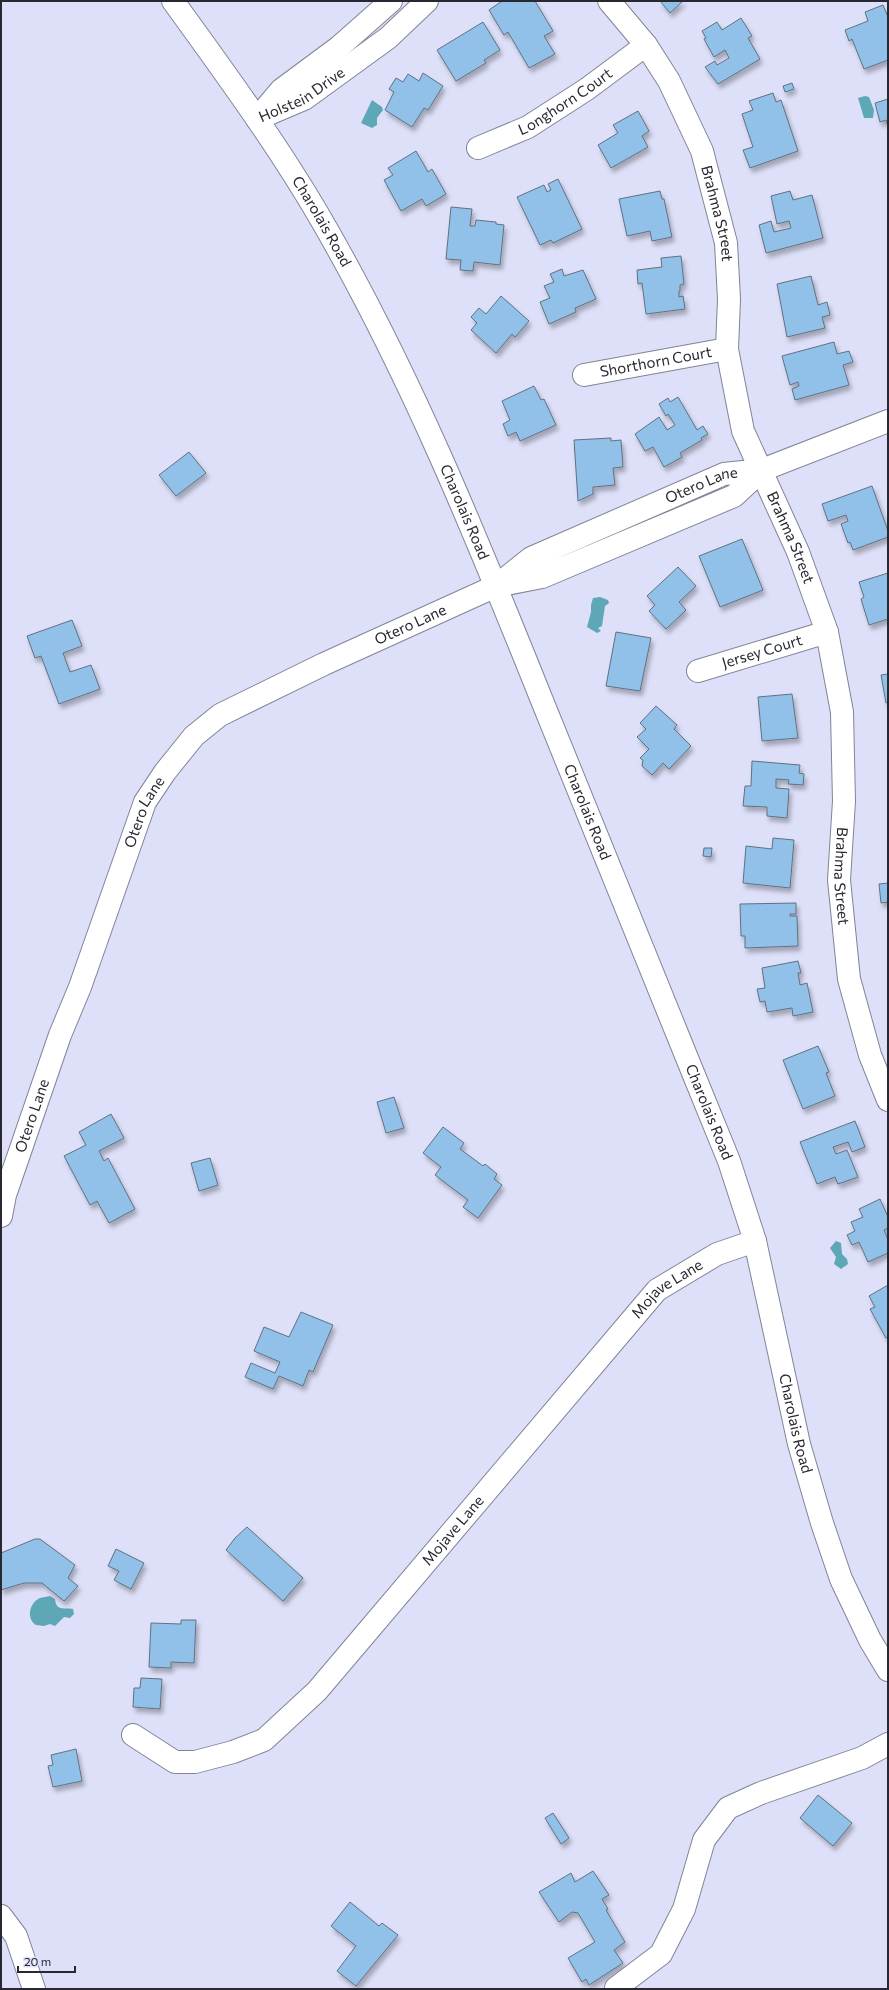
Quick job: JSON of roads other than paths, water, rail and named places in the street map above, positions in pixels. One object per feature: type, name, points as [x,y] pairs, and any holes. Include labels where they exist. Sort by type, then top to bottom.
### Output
[{"type":"street","name":"Charolais Road","points":[[173,1],[257,119],[321,220],[370,309],[438,453],[496,586],[729,1161],[755,1241],[799,1444],[822,1523],[841,1580],[870,1640],[888,1670]]},
{"type":"street","name":"Holstein Drive","points":[[257,119],[281,90],[339,47],[391,1]]},
{"type":"street","name":"Holstein Drive","points":[[257,119],[304,99],[388,38],[427,1]]},
{"type":"street","name":"Brahma Street","points":[[609,1],[646,45],[669,81],[702,151],[715,194],[726,243],[729,299],[727,349],[743,431],[798,552],[827,632],[842,712],[844,801],[839,880],[849,979],[870,1055],[888,1100]]},
{"type":"street","name":"Longhorn Court","points":[[478,148],[528,127],[587,89],[646,45]]},
{"type":"street","name":"Shorthorn Court","points":[[584,375],[727,349]]},
{"type":"street","name":"Otero Lane","points":[[1,1216],[5,1194],[60,1036],[80,987],[145,802],[165,772],[194,736],[220,715],[324,664],[496,586],[531,558],[724,474],[762,470],[888,421]]},
{"type":"street","name":"Jersey Court","points":[[698,671],[827,632]]},
{"type":"street","name":"Mojave Lane","points":[[133,1735],[175,1762],[194,1762],[233,1752],[264,1740],[317,1691],[657,1290],[717,1254],[755,1241]]},
{"type":"street","points":[[616,1988],[661,1954],[684,1910],[704,1840],[728,1808],[761,1794],[862,1758],[888,1744]]},
{"type":"street","points":[[1,1916],[16,1936],[34,1989]]},
{"type":"water","points":[[865,96],[869,97],[874,110],[873,118],[864,118],[858,98]]},
{"type":"water","points":[[372,100],[382,107],[383,110],[377,118],[377,125],[372,128],[361,123]]},
{"type":"water","points":[[600,597],[608,600],[609,603],[605,606],[602,626],[598,628],[601,631],[597,633],[587,627],[593,598]]},
{"type":"water","points":[[836,1241],[841,1243],[842,1254],[847,1259],[848,1264],[841,1269],[834,1264],[836,1257],[830,1248]]},
{"type":"water","points":[[50,1596],[55,1599],[57,1606],[61,1608],[73,1609],[74,1614],[70,1618],[64,1617],[55,1626],[50,1624],[44,1626],[36,1625],[31,1619],[31,1607],[36,1600]]}]
